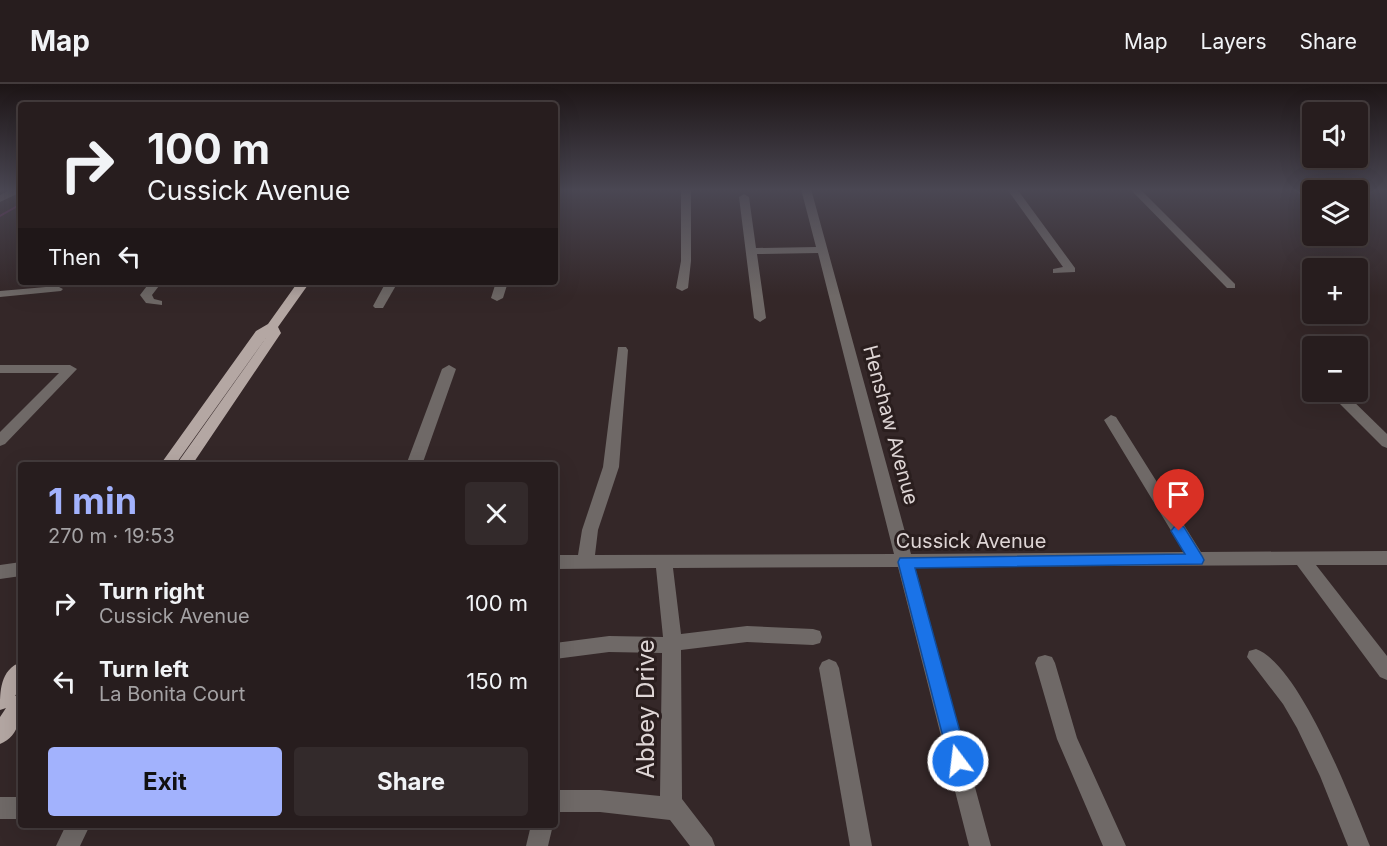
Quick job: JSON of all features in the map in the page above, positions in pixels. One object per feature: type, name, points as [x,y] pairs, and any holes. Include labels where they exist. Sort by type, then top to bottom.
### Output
[{"type":"main road","points":[[169,462],[260,334],[273,327],[302,285]]},
{"type":"main road","points":[[186,462],[275,333],[273,327]]},
{"type":"main road","points":[[0,701],[18,675]]},
{"type":"main road","points":[[0,734],[18,707]]},
{"type":"street","points":[[682,288],[686,261],[686,225]]},
{"type":"street","points":[[748,225],[760,318]]},
{"type":"street","name":"Henshaw Avenue","points":[[815,225],[980,846]]},
{"type":"street","points":[[1038,225],[1071,270],[1057,271]]},
{"type":"street","points":[[1170,225],[1231,286]]},
{"type":"street","points":[[751,251],[822,250]]},
{"type":"street","points":[[154,285],[146,295],[150,301],[158,303]]},
{"type":"street","points":[[379,306],[390,285]]},
{"type":"street","points":[[497,298],[501,285]]},
{"type":"street","points":[[0,294],[57,289]]},
{"type":"street","points":[[586,562],[590,530],[611,467],[622,350]]},
{"type":"street","points":[[0,369],[70,369],[0,441]]},
{"type":"street","points":[[415,462],[449,369]]},
{"type":"street","points":[[1346,402],[1387,442]]},
{"type":"street","points":[[1111,420],[1197,560]]},
{"type":"street","name":"Cussick Avenue","points":[[558,562],[1387,558]]},
{"type":"street","points":[[1302,559],[1387,671]]},
{"type":"street","name":"Abbey Drive","points":[[664,562],[672,643],[671,797],[674,809]]},
{"type":"street","points":[[0,572],[18,569]]},
{"type":"street","points":[[558,651],[609,644],[651,647],[747,634],[813,637]]},
{"type":"street","points":[[1256,657],[1280,683],[1311,734],[1359,846]]},
{"type":"street","points":[[1045,663],[1068,740],[1115,846]]},
{"type":"street","points":[[829,668],[835,710],[852,783],[861,846]]},
{"type":"street","points":[[558,801],[600,801],[674,809],[705,846]]},
{"type":"street","points":[[0,808],[18,808]]},
{"type":"street","points":[[67,846],[77,828]]},
{"type":"street","points":[[537,846],[541,828]]},
{"type":"route","points":[[958,761],[906,562],[1197,560],[1179,531]]}]
